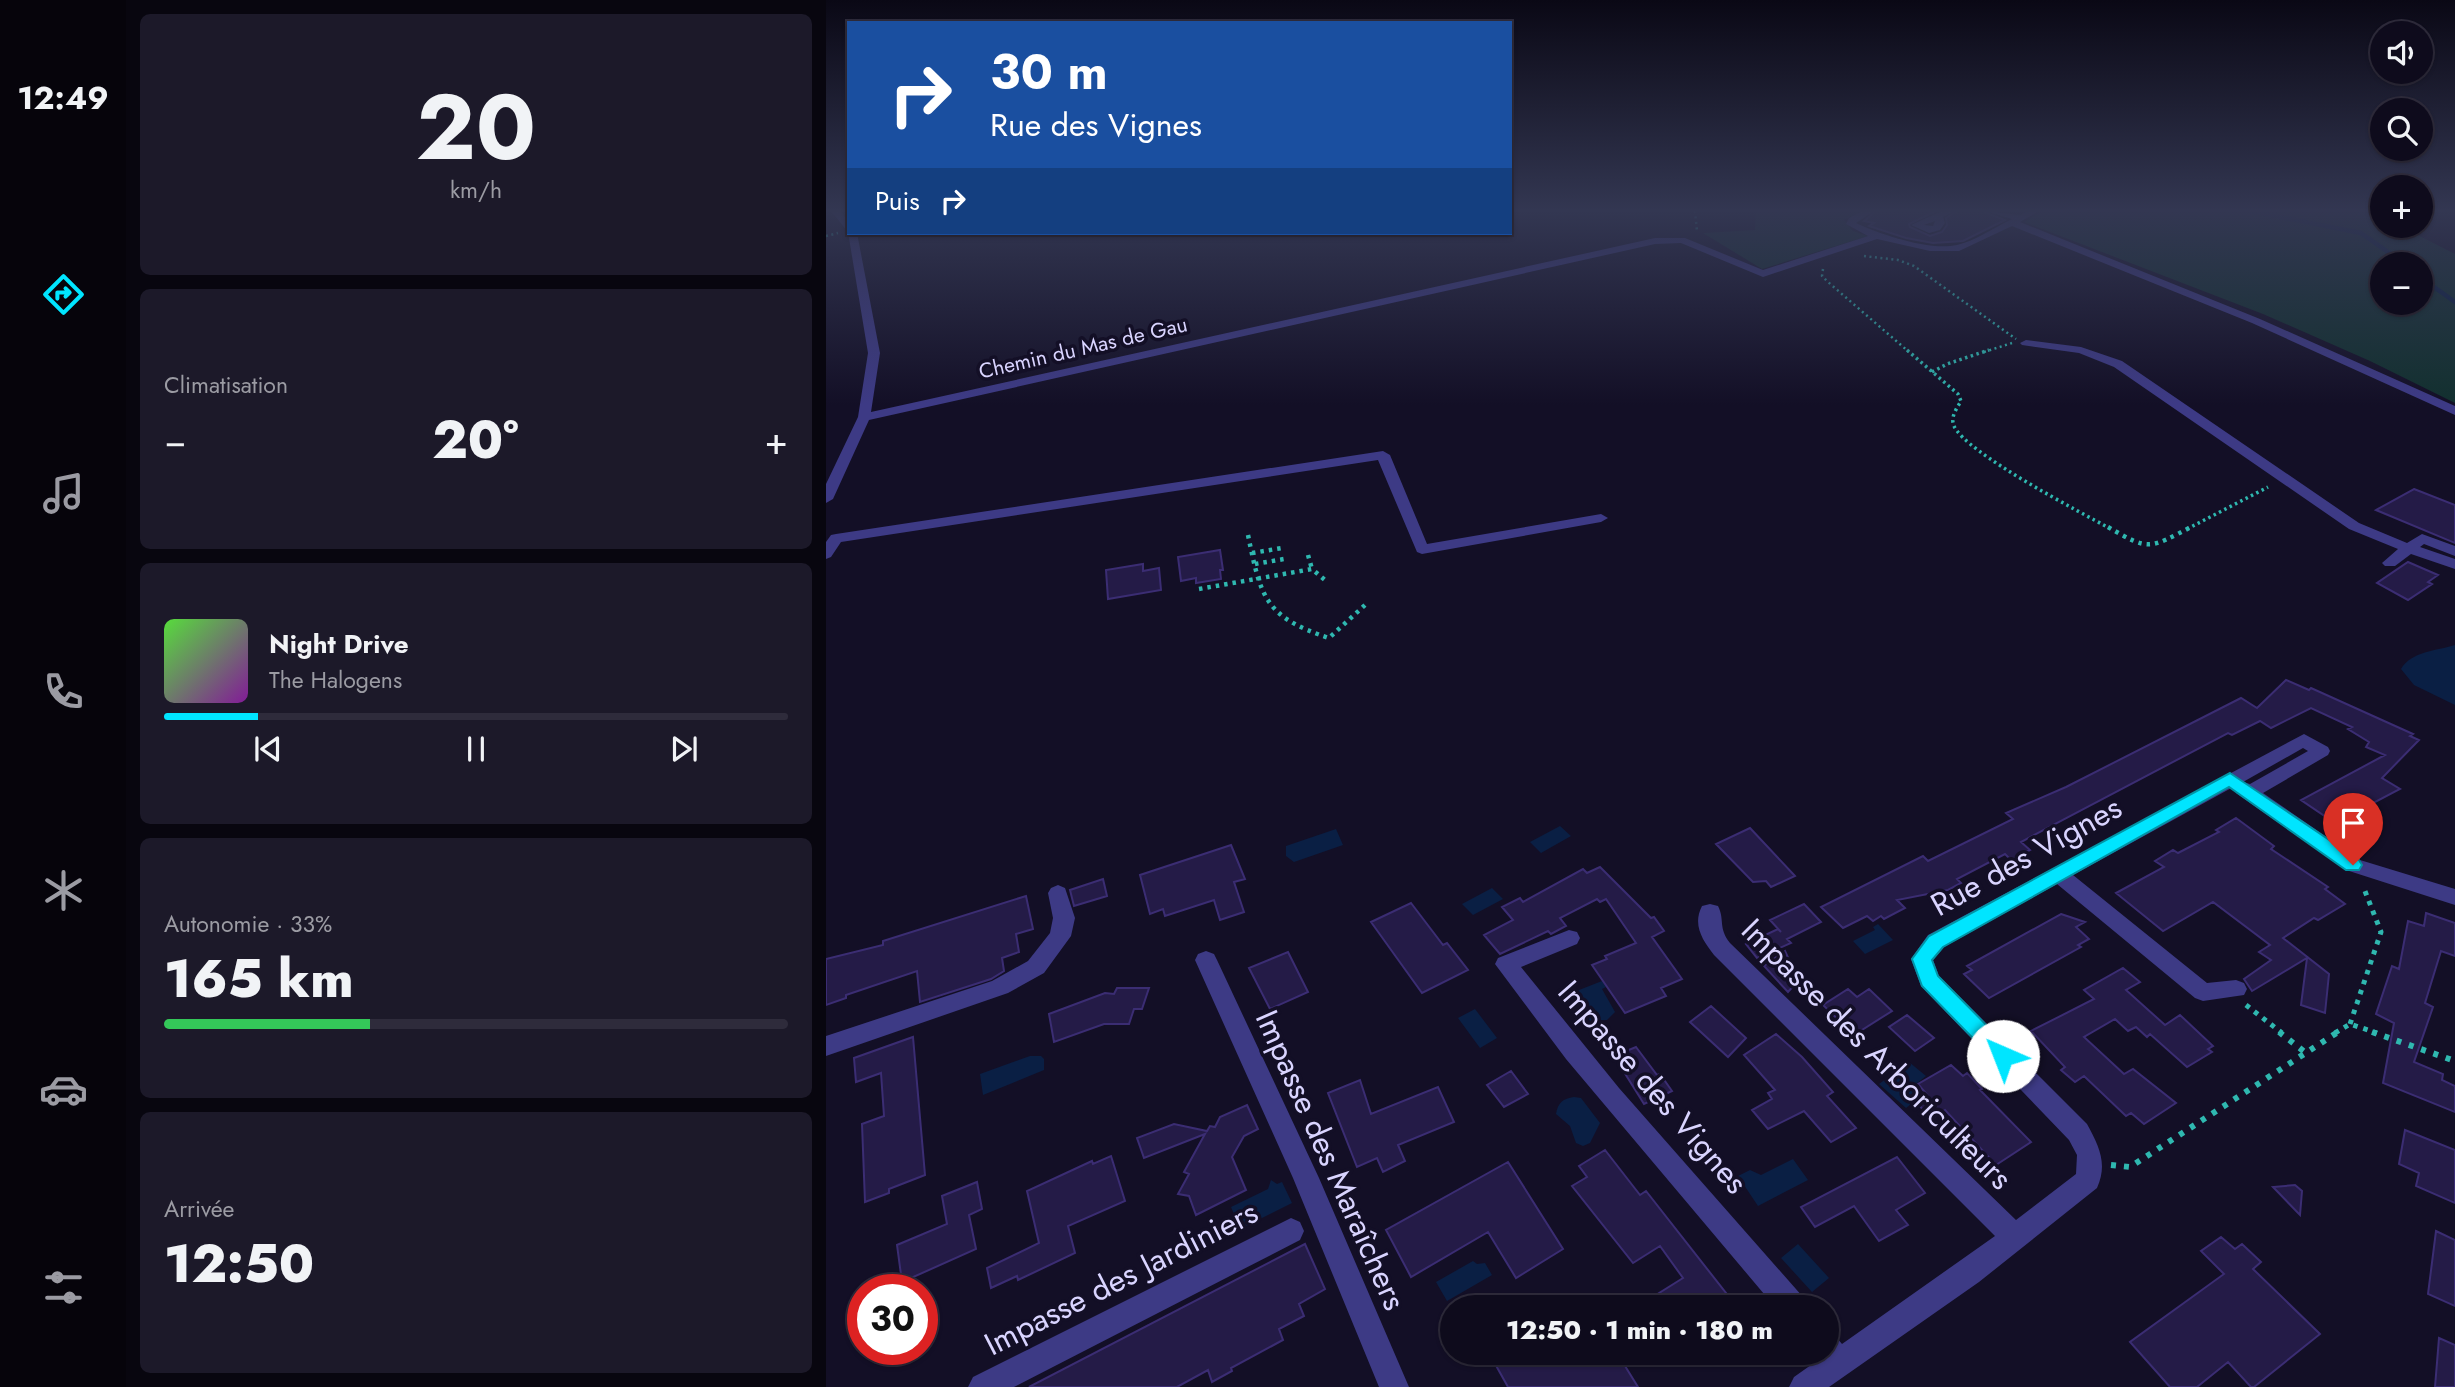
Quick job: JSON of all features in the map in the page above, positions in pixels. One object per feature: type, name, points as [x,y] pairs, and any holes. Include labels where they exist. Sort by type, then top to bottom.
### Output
[{"type":"street","points":[[826,499],[864,417],[874,353],[860,276]]},
{"type":"street","name":"Chemin du Mas de Gau","points":[[864,417],[1499,276]]},
{"type":"street","points":[[2148,276],[2455,411]]},
{"type":"street","points":[[2026,343],[2081,350],[2118,364],[2354,526],[2373,536],[2455,564]]},
{"type":"street","points":[[826,554],[836,538],[1383,455],[1422,549],[1601,518]]},
{"type":"street","points":[[2390,563],[2422,538],[2455,551]]},
{"type":"street","name":"Rue des Vignes","points":[[2089,1163],[2090,1154],[2078,1132],[1929,980],[1922,959],[1936,942],[2304,740],[2321,751],[2249,792]]},
{"type":"street","points":[[2230,779],[2353,865],[2455,897]]},
{"type":"street","points":[[2058,874],[2203,992],[2236,989]]},
{"type":"street","points":[[826,1046],[1000,987],[1036,967],[1060,936],[1064,918],[1058,893]]},
{"type":"street","name":"Impasse des Arboriculteurs","points":[[1710,912],[1710,934],[1722,949],[2014,1236]]},
{"type":"street","name":"Impasse des Vignes","points":[[1569,938],[1506,964],[1555,1032],[1724,1223],[1783,1295]]},
{"type":"street","name":"Impasse des Maraîchers","points":[[1206,960],[1306,1178],[1394,1387]]},
{"type":"street","points":[[1839,1352],[1969,1273],[2088,1180],[2089,1163]]},
{"type":"street","name":"Impasse des Jardiniers","points":[[983,1387],[1291,1231]]},
{"type":"street","points":[[1804,1387],[1825,1365]]},
{"type":"path","points":[[1824,276],[1828,282],[1958,394],[1961,401],[1953,415],[1954,426],[1974,446],[2018,477],[2137,544],[2149,546],[2162,542],[2264,487],[2294,484]]},
{"type":"path","points":[[1927,276],[2005,334],[2026,343]]},
{"type":"path","points":[[1932,372],[1986,350],[2011,343],[2026,343]]},
{"type":"path","points":[[1248,535],[1266,602],[1292,625],[1329,638],[1365,605]]},
{"type":"path","points":[[1252,553],[1282,548]]},
{"type":"path","points":[[1308,555],[1312,569],[1326,581]]},
{"type":"path","points":[[1255,565],[1284,559]]},
{"type":"path","points":[[1199,589],[1312,569]]},
{"type":"path","points":[[2089,1163],[2130,1167],[2350,1024],[2381,932],[2363,886],[2365,868]]},
{"type":"path","points":[[2236,989],[2248,1007],[2306,1053]]},
{"type":"path","points":[[2350,1024],[2455,1061]]},
{"type":"green space","points":[[2164,276],[2370,276],[2370,315],[2433,315],[2433,276],[2455,276],[2455,403],[2370,361],[2263,314]]},
{"type":"water","points":[[2455,645],[2455,705],[2414,685],[2401,669],[2411,658]]},
{"type":"water","points":[[1560,826],[1571,836],[1541,853],[1530,842]]},
{"type":"water","points":[[1336,829],[1343,845],[1294,862],[1286,856],[1286,846]]},
{"type":"water","points":[[1492,888],[1503,899],[1473,915],[1462,904]]},
{"type":"water","points":[[1878,924],[1893,940],[1865,954],[1853,941],[1875,930],[1873,927]]},
{"type":"water","points":[[1602,981],[1606,987],[1602,989],[1615,1012],[1607,1020],[1590,1021],[1574,992]]},
{"type":"water","points":[[1475,1009],[1497,1038],[1480,1048],[1458,1018]]},
{"type":"water","points":[[1030,1056],[1041,1056],[1044,1059],[1044,1070],[983,1095],[980,1074]]},
{"type":"water","points":[[1909,1062],[1926,1076],[1911,1088],[1919,1098],[1906,1108],[1879,1084]]},
{"type":"water","points":[[1574,1097],[1581,1098],[1600,1123],[1590,1143],[1583,1146],[1576,1143],[1570,1126],[1556,1114],[1562,1102]]},
{"type":"water","points":[[1793,1159],[1808,1180],[1758,1206],[1738,1176],[1750,1170],[1761,1175]]},
{"type":"water","points":[[1271,1180],[1277,1184],[1282,1182],[1292,1203],[1240,1229],[1231,1207],[1268,1189]]},
{"type":"water","points":[[1798,1244],[1829,1278],[1812,1292],[1781,1258]]},
{"type":"water","points":[[1473,1261],[1477,1264],[1485,1263],[1492,1275],[1457,1295],[1444,1295],[1436,1282]]},
{"type":"building","points":[[2414,489],[2455,505],[2455,543],[2376,510]]},
{"type":"building","points":[[1220,550],[1223,570],[1220,570],[1221,579],[1196,583],[1196,578],[1181,581],[1178,557]]},
{"type":"building","points":[[2408,562],[2438,575],[2428,582],[2432,584],[2408,600],[2377,583]]},
{"type":"building","points":[[1143,564],[1143,571],[1159,568],[1161,590],[1108,599],[1106,570]]},
{"type":"building","points":[[2286,680],[2309,690],[2311,688],[2413,734],[2410,736],[2419,740],[2382,778],[2400,789],[2335,823],[2301,800],[2385,755],[2366,747],[2369,742],[2348,729],[2352,727],[2311,708],[2271,728],[2260,721],[2232,735],[2228,733],[2021,842],[2030,850],[2011,860],[2005,854],[1957,879],[1961,883],[1948,890],[1897,900],[1905,908],[1884,919],[1881,916],[1873,921],[1867,916],[1843,928],[1821,907],[1923,856],[1928,861],[2013,819],[2006,813],[2066,787],[2241,698],[2257,708]]},
{"type":"building","points":[[2236,818],[2274,846],[2271,849],[2328,887],[2325,889],[2345,904],[2318,920],[2314,918],[2283,938],[2329,974],[2325,1013],[2301,1005],[2307,958],[2252,991],[2244,979],[2271,960],[2259,952],[2270,945],[2213,902],[2163,931],[2116,893],[2164,867],[2155,861],[2173,850],[2178,853],[2219,832],[2216,830]]},
{"type":"building","points":[[1750,828],[1795,876],[1771,887],[1766,881],[1753,882],[1716,844]]},
{"type":"building","points":[[1231,845],[1245,879],[1234,882],[1244,912],[1220,920],[1214,900],[1165,916],[1163,909],[1150,914],[1140,875]]},
{"type":"building","points":[[1600,867],[1651,918],[1654,917],[1664,931],[1652,937],[1682,979],[1661,988],[1666,996],[1625,1013],[1592,965],[1607,959],[1605,956],[1636,943],[1606,899],[1600,902],[1597,899],[1560,918],[1566,926],[1551,934],[1548,931],[1500,954],[1484,935],[1513,920],[1502,907],[1520,898],[1523,902],[1583,869],[1587,873]]},
{"type":"building","points":[[1103,879],[1107,896],[1074,906],[1070,890]]},
{"type":"building","points":[[1026,896],[1033,929],[1016,934],[1019,952],[1002,958],[1004,971],[991,979],[920,1002],[917,971],[846,995],[846,998],[826,1005],[826,959],[883,945],[883,941]]},
{"type":"building","points":[[1411,903],[1443,945],[1447,943],[1468,970],[1422,993],[1371,922]]},
{"type":"building","points":[[1804,904],[1821,922],[1787,939],[1791,943],[1757,958],[1746,944],[1778,929],[1781,932],[1770,920]]},
{"type":"building","points":[[2426,913],[2455,923],[2455,956],[2441,951],[2425,1003],[2433,1007],[2414,1062],[2443,1074],[2442,1080],[2455,1086],[2455,1112],[2383,1083],[2394,1023],[2376,1014],[2392,966],[2399,969],[2408,921],[2424,926]]},
{"type":"building","points":[[2061,914],[2085,922],[2076,927],[2089,939],[2078,945],[2081,947],[1989,998],[1964,974],[1972,970],[1967,966]]},
{"type":"building","points":[[1785,951],[1796,975],[1796,983],[1788,992],[1764,966]]},
{"type":"building","points":[[1288,952],[1308,992],[1270,1009],[1249,968]]},
{"type":"building","points":[[2123,968],[2140,982],[2126,990],[2165,1025],[2180,1015],[2213,1046],[2208,1049],[2212,1052],[2187,1067],[2150,1034],[2147,1037],[2136,1027],[2128,1031],[2115,1019],[2084,1037],[2124,1074],[2133,1069],[2176,1103],[2144,1124],[2131,1113],[2126,1116],[2084,1076],[2075,1082],[2061,1070],[2065,1067],[2031,1031],[2094,999],[2084,990]]},
{"type":"building","points":[[1117,988],[1149,988],[1142,1009],[1134,1009],[1129,1024],[1104,1024],[1054,1042],[1049,1014],[1105,993],[1114,994]]},
{"type":"building","points":[[1848,989],[1857,997],[1869,989],[1892,1011],[1854,1035],[1823,1005]]},
{"type":"building","points":[[1711,1006],[1746,1038],[1728,1057],[1690,1022]]},
{"type":"building","points":[[1907,1015],[1934,1038],[1915,1051],[1889,1027]]},
{"type":"building","points":[[1776,1034],[1802,1057],[1833,1092],[1827,1096],[1856,1128],[1831,1142],[1804,1111],[1768,1129],[1752,1110],[1772,1099],[1768,1093],[1775,1090],[1744,1055]]},
{"type":"building","points":[[913,1037],[925,1175],[865,1202],[862,1124],[884,1116],[881,1073],[856,1082],[854,1058]]},
{"type":"building","points":[[1636,1047],[1672,1091],[1644,1104],[1614,1056]]},
{"type":"building","points":[[1951,1065],[1963,1076],[1967,1073],[2031,1142],[1996,1165],[1945,1110],[1931,1119],[1918,1104],[1929,1097],[1918,1084]]},
{"type":"building","points":[[1511,1071],[1528,1094],[1504,1107],[1487,1085]]},
{"type":"building","points":[[1360,1080],[1371,1114],[1438,1087],[1454,1122],[1398,1145],[1405,1161],[1383,1172],[1377,1158],[1357,1167],[1328,1093]]},
{"type":"building","points":[[1247,1105],[1258,1129],[1244,1136],[1232,1157],[1246,1190],[1196,1215],[1189,1196],[1178,1194],[1189,1174],[1184,1172],[1205,1134],[1144,1158],[1137,1138],[1174,1124],[1207,1131],[1210,1126],[1215,1127],[1220,1117]]},
{"type":"building","points":[[2405,1130],[2455,1150],[2455,1203],[2416,1186],[2419,1173],[2399,1164]]},
{"type":"building","points":[[1605,1150],[1640,1195],[1646,1191],[1728,1295],[1656,1295],[1683,1278],[1660,1246],[1633,1263],[1572,1186],[1587,1177],[1579,1166]]},
{"type":"building","points":[[1111,1156],[1125,1201],[1068,1226],[1075,1253],[1018,1280],[1017,1276],[991,1288],[987,1268],[1039,1243],[1027,1191],[1092,1161],[1093,1164]]},
{"type":"building","points":[[1897,1157],[1925,1193],[1896,1210],[1908,1225],[1879,1241],[1854,1206],[1815,1227],[1801,1207]]},
{"type":"building","points":[[1508,1162],[1563,1249],[1516,1278],[1488,1232],[1411,1277],[1386,1230]]},
{"type":"building","points":[[977,1182],[982,1209],[969,1215],[976,1249],[920,1274],[901,1274],[897,1245],[947,1224],[942,1196]]},
{"type":"building","points":[[2295,1185],[2302,1191],[2300,1215],[2273,1187]]},
{"type":"building","points":[[2436,1231],[2455,1240],[2455,1306],[2428,1294]]},
{"type":"building","points":[[2221,1237],[2235,1249],[2242,1244],[2261,1262],[2253,1269],[2320,1334],[2254,1387],[2228,1362],[2197,1387],[2170,1387],[2130,1342],[2224,1274],[2201,1251]]},
{"type":"building","points":[[1305,1244],[1325,1289],[1299,1304],[1304,1316],[1279,1329],[1283,1340],[1231,1368],[1232,1371],[1212,1382],[1208,1370],[1177,1387],[1029,1387]]},
{"type":"building","points":[[2439,1338],[2455,1345],[2455,1387],[2435,1387]]},
{"type":"building","points":[[1496,1365],[1624,1365],[1638,1387],[1508,1387]]},
{"type":"waterway","points":[[2433,286],[2455,302]]},
{"type":"route","points":[[2003,1056],[1929,980],[1922,959],[1936,942],[2167,813],[2230,779],[2353,865]]}]
